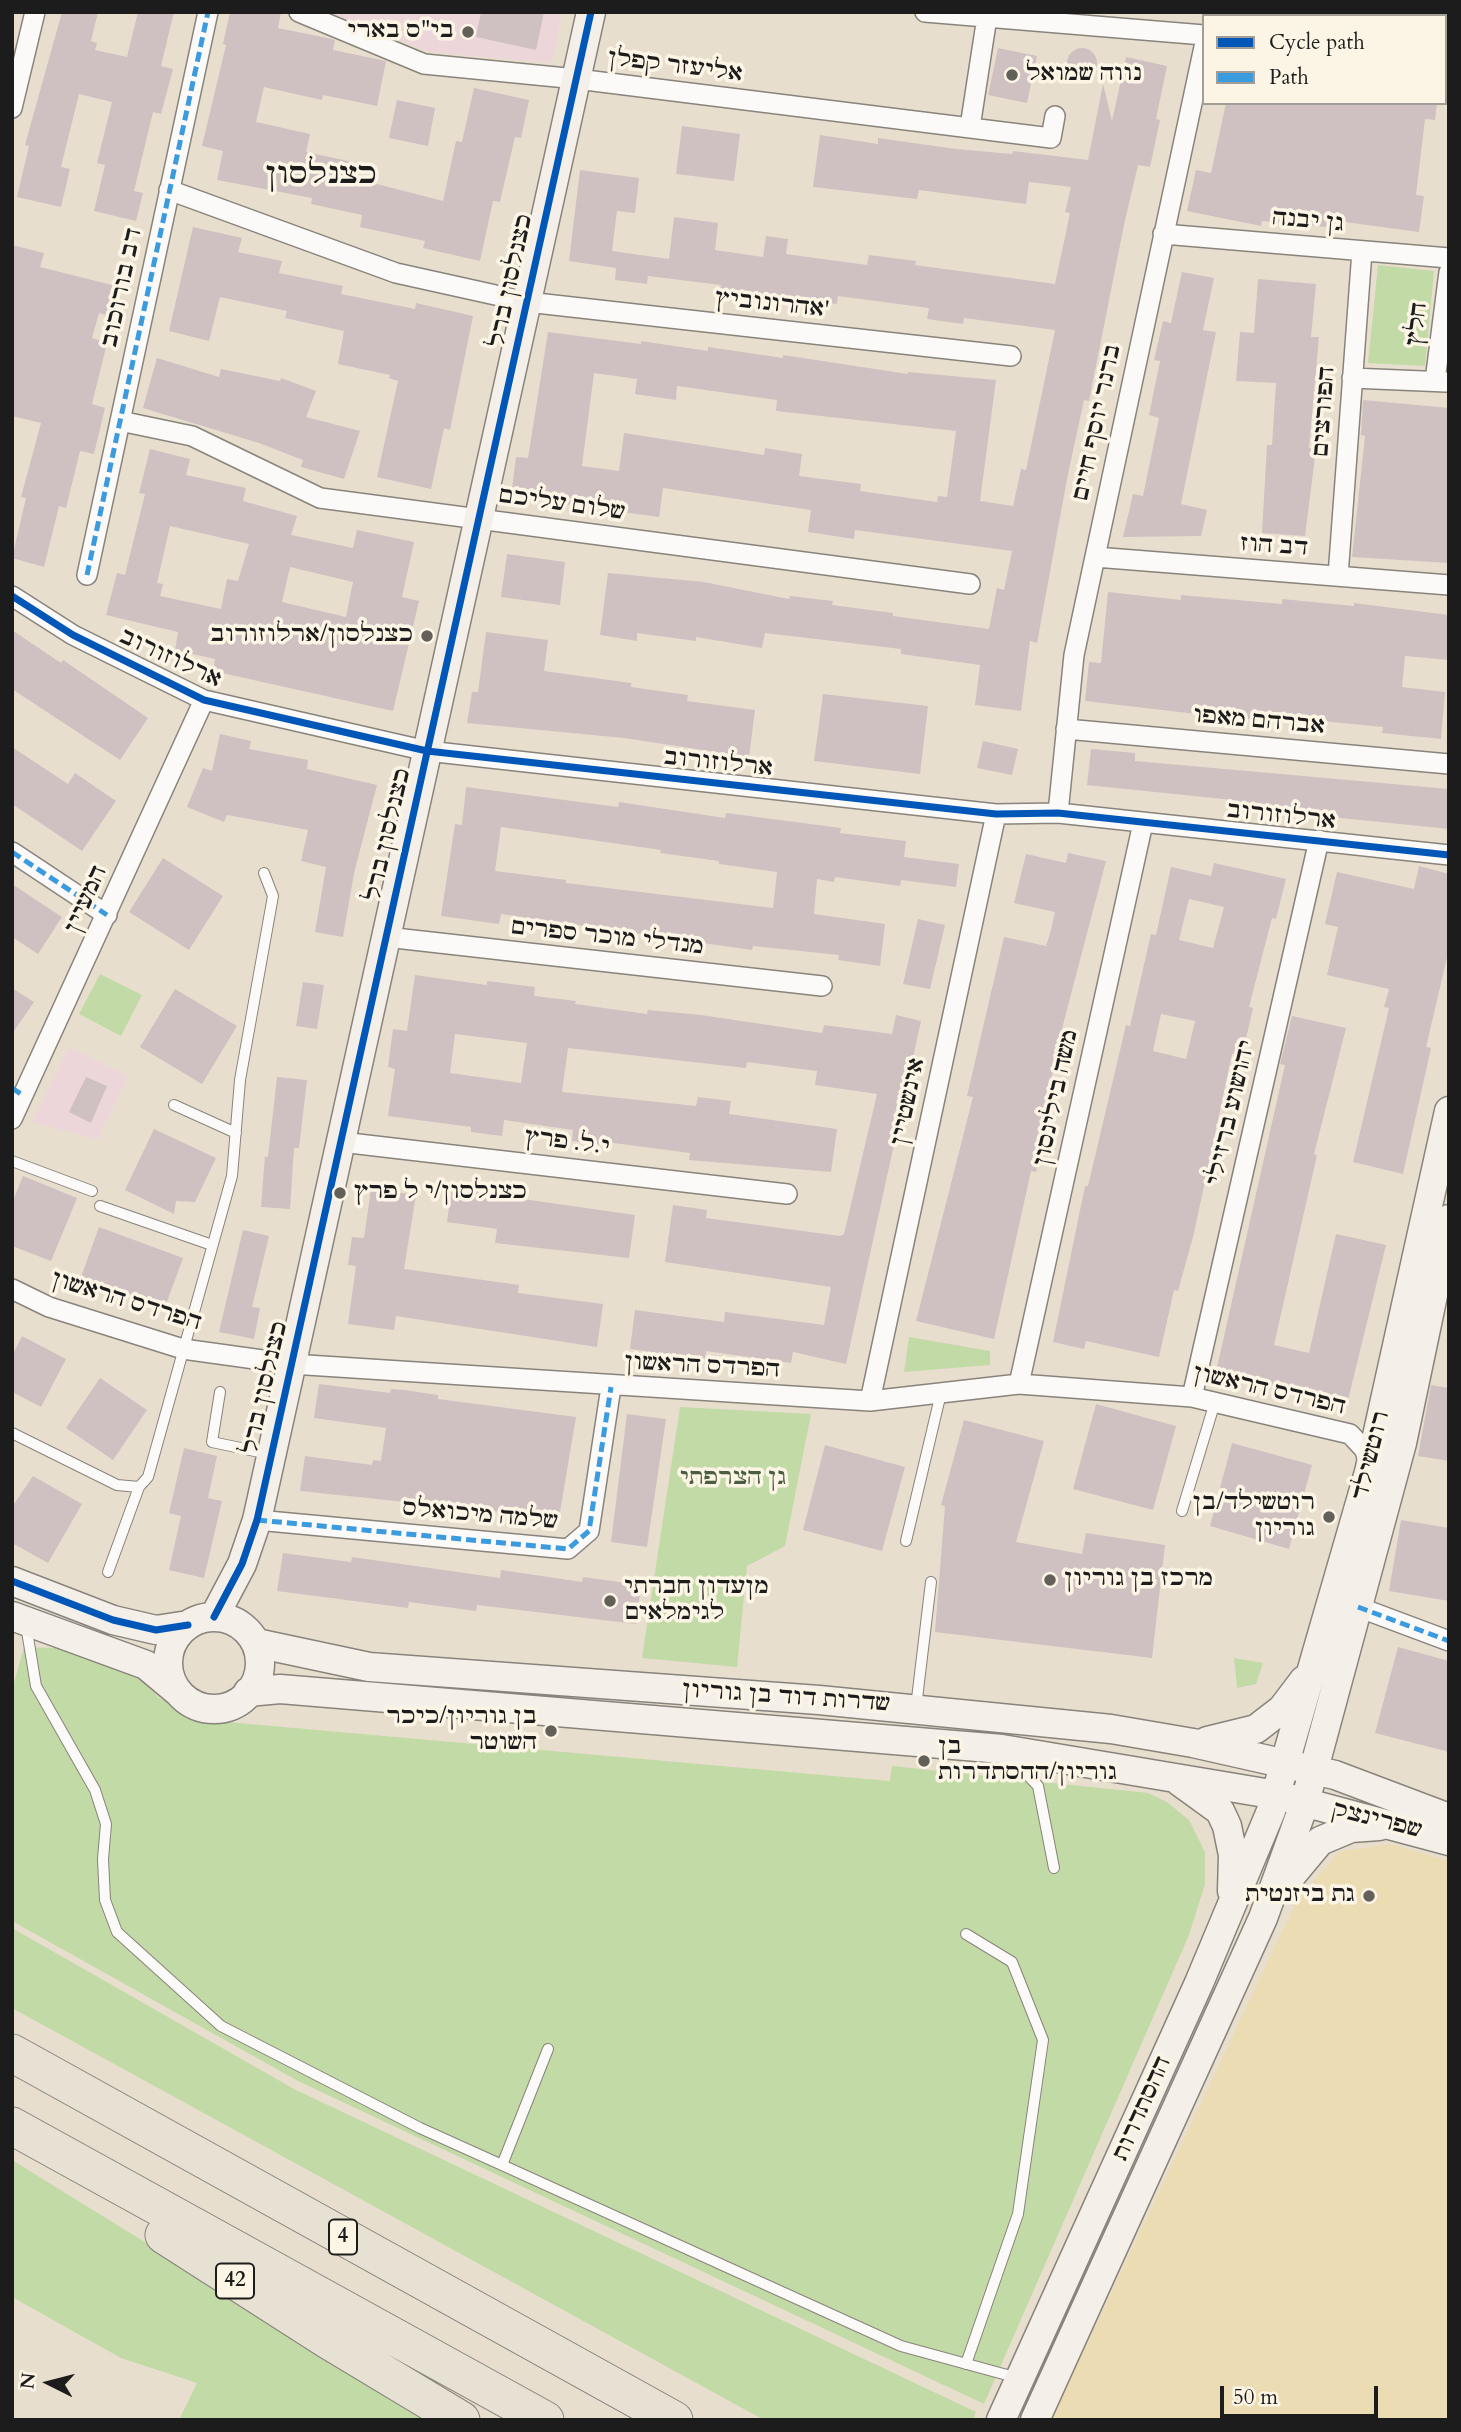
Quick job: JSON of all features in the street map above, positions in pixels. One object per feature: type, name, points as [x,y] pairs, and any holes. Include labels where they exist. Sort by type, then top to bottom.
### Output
[{"type":"highway","name":"4","points":[[12,2053],[674,2420]]},
{"type":"highway","points":[[12,2126],[545,2420]]},
{"type":"highway","name":"42","points":[[12,2138],[328,2340],[461,2420]]},
{"type":"street","points":[[12,108],[35,12]]},
{"type":"street","name":"דב בורוכוב","points":[[87,575],[208,12]]},
{"type":"street","name":"אליעזר קפלן","points":[[299,12],[424,64],[577,79],[1051,138],[1055,116]]},
{"type":"street","name":"כצנלסון ברל","points":[[201,1621],[242,1564],[257,1520],[269,1454],[481,519],[591,12]]},
{"type":"street","points":[[925,12],[987,17],[1124,21],[1202,35]]},
{"type":"street","points":[[971,127],[987,17]]},
{"type":"street","name":"ברנר יוסף חיים","points":[[1058,813],[1074,655],[1202,56]]},
{"type":"street","name":"אהרונוביץ'","points":[[169,190],[396,273],[527,302],[1011,356]]},
{"type":"street","name":"גן יבנה","points":[[1163,234],[1449,258]]},
{"type":"street","name":"הפורצים","points":[[1338,576],[1362,251]]},
{"type":"street","name":"חלץ","points":[[1442,382],[1449,272]]},
{"type":"street","points":[[1352,378],[1442,382]]},
{"type":"street","name":"שלום עליכם","points":[[120,421],[192,436],[320,498],[971,584]]},
{"type":"street","name":"דב הוז","points":[[1095,557],[1449,585]]},
{"type":"street","name":"ארלוזורוב","points":[[12,596],[73,635],[204,700],[428,751],[996,814],[1058,813],[1449,855]]},
{"type":"street","name":"המעיין","points":[[12,1119],[18,1092],[107,915],[204,700]]},
{"type":"street","name":"אברהם מאפו","points":[[1066,729],[1449,765]]},
{"type":"street","name":"אינשטיין","points":[[870,1401],[996,814]]},
{"type":"street","name":"משה בילינסון","points":[[1019,1384],[1143,823]]},
{"type":"street","name":"יהושוע ברזילי","points":[[1192,1397],[1319,840]]},
{"type":"street","points":[[12,852],[107,915]]},
{"type":"street","name":"מנדלי מוכר ספרים","points":[[386,937],[822,986]]},
{"type":"street","name":"רוטשילד","points":[[1277,1795],[1370,1472],[1449,1111]]},
{"type":"street","name":"י.ל. פרץ","points":[[341,1142],[788,1194]]},
{"type":"street","name":"רוטשילד","points":[[1305,1802],[1402,1443],[1449,1219]]},
{"type":"street","name":"הפרדס הראשון","points":[[12,1289],[49,1307],[183,1349],[291,1364],[611,1387],[870,1401],[1019,1384],[1192,1397],[1350,1434],[1365,1450],[1370,1472]]},
{"type":"street","name":"שלמה מיכואלס","points":[[257,1520],[568,1549],[589,1531],[611,1387]]},
{"type":"street","name":"כצנלסון ברל","points":[[242,1564],[250,1636]]},
{"type":"street","points":[[12,1581],[113,1620],[156,1630],[201,1621],[236,1622],[250,1636],[260,1665],[257,1681],[235,1704],[219,1709],[203,1708],[184,1697],[146,1665],[19,1618]]},
{"type":"street","points":[[1358,1607],[1449,1641]]},
{"type":"street","points":[[184,1697],[174,1684],[169,1664],[172,1645],[201,1621]]},
{"type":"street","name":"שדרות דוד בן גוריון","points":[[250,1636],[369,1667],[916,1708],[1111,1729],[1193,1743],[1314,1770]]},
{"type":"street","points":[[1193,1743],[1238,1736],[1269,1720],[1298,1691],[1321,1646]]},
{"type":"street","name":"שדרות דוד בן גוריון","points":[[248,1692],[280,1689],[1002,1749],[1152,1772],[1305,1802]]},
{"type":"street","name":"שפרינצק","points":[[1314,1770],[1449,1818]]},
{"type":"street","points":[[1152,1772],[1177,1781],[1220,1811],[1231,1840],[1233,1855],[1233,1889],[1226,1920]]},
{"type":"street","name":"ההסתדרות","points":[[1001,2420],[1022,2379],[1226,1920],[1277,1795]]},
{"type":"street","name":"שפרינצק","points":[[1305,1802],[1413,1829],[1449,1841]]},
{"type":"street","name":"ההסתדרות","points":[[1035,2420],[1262,1918],[1305,1802]]},
{"type":"street","points":[[1262,1918],[1290,1875],[1320,1841],[1351,1828],[1413,1829]]},
{"type":"lane","points":[[108,1572],[139,1487],[148,1477],[232,1176],[240,1080],[273,897],[264,873]]},
{"type":"lane","points":[[174,1105],[236,1133]]},
{"type":"lane","points":[[12,1161],[92,1191]]},
{"type":"lane","points":[[100,1206],[212,1245]]},
{"type":"lane","points":[[220,1392],[212,1442],[269,1454]]},
{"type":"lane","points":[[906,1541],[941,1393]]},
{"type":"lane","points":[[1182,1511],[1215,1402]]},
{"type":"lane","points":[[12,1433],[117,1485],[139,1487]]},
{"type":"lane","points":[[916,1708],[931,1582]]},
{"type":"lane","points":[[19,1618],[36,1686],[95,1790],[106,1824],[103,1859],[105,1900],[117,1932],[222,2026],[420,2128],[823,2313],[901,2346],[1022,2379]]},
{"type":"lane","points":[[1002,1749],[1038,1786],[1054,1868]]},
{"type":"lane","points":[[966,1934],[1012,1962],[1043,2040],[1018,2214],[966,2364]]},
{"type":"lane","points":[[502,2165],[548,2049]]},
{"type":"shaded area","name":"בי\"ס בארי","points":[[329,12],[562,12],[552,63],[429,52]]},
{"type":"shaded area","points":[[69,1047],[128,1076],[98,1139],[32,1122]]},
{"type":"green space","points":[[1378,265],[1434,271],[1425,366],[1368,363]]},
{"type":"green space","points":[[100,974],[142,995],[121,1036],[79,1014]]},
{"type":"green space","points":[[909,1337],[990,1351],[990,1365],[904,1372]]},
{"type":"green space","name":"גן הצרפתי","points":[[680,1407],[811,1414],[785,1546],[747,1566],[737,1667],[642,1658]]},
{"type":"green space","points":[[24,1647],[84,1649],[130,1666],[159,1698],[192,1715],[227,1722],[890,1781],[892,1766],[1148,1793],[1167,1802],[1189,1820],[1205,1852],[1205,1884],[1189,1935],[984,2404],[298,2081],[12,1921],[12,1690]]},
{"type":"green space","points":[[1234,1658],[1263,1663],[1256,1684],[1237,1688]]},
{"type":"green space","points":[[12,1928],[294,2089],[976,2412],[973,2420],[764,2420],[12,2008]]},
{"type":"green space","points":[[12,2160],[433,2420],[179,2420],[197,2383],[121,2358],[12,2297]]},
{"type":"sand","points":[[1391,1844],[1449,1861],[1449,2420],[1051,2420],[1297,1900],[1340,1851]]},
{"type":"building","points":[[62,12],[98,12],[91,41],[97,43],[95,50],[127,57],[138,12],[174,12],[161,66],[173,69],[161,114],[153,112],[134,191],[143,193],[136,221],[94,211],[105,165],[97,163],[112,102],[79,94],[61,167],[70,169],[61,207],[17,197],[29,146],[25,145]]},
{"type":"building","points":[[230,12],[281,12],[278,28],[332,39],[335,40],[333,50],[386,61],[377,106],[323,95],[322,100],[264,87],[256,122],[310,134],[306,152],[353,162],[350,177],[443,201],[456,141],[462,142],[474,88],[529,100],[521,138],[515,137],[500,202],[493,201],[480,261],[423,248],[425,241],[360,227],[362,215],[311,204],[312,198],[217,180],[223,151],[202,146],[226,45],[223,44]]},
{"type":"building","points":[[481,12],[544,12],[536,50],[476,37]]},
{"type":"building","name":"נווה שמואל","points":[[998,48],[1037,56],[1027,103],[988,95]]},
{"type":"building","points":[[1082,48],[1093,52],[1097,63],[1093,74],[1082,78],[1071,74],[1067,63],[1071,52]]},
{"type":"building","points":[[1126,57],[1167,66],[1150,167],[1138,165],[1089,401],[1084,400],[1037,643],[1030,641],[1021,711],[975,705],[980,665],[901,654],[901,649],[765,633],[762,648],[696,637],[696,641],[637,633],[637,641],[600,635],[608,573],[704,582],[789,599],[790,596],[833,601],[832,605],[893,613],[893,616],[989,629],[997,588],[1004,590],[1012,551],[855,530],[854,539],[808,532],[811,510],[663,488],[659,517],[511,497],[516,457],[528,458],[548,332],[708,351],[708,347],[783,358],[783,355],[908,374],[996,380],[980,501],[1013,506],[1021,469],[1026,470],[1055,330],[964,318],[963,324],[927,319],[929,308],[838,296],[837,304],[720,291],[721,285],[648,276],[647,284],[615,280],[616,268],[569,261],[580,170],[639,178],[635,213],[617,211],[612,251],[669,259],[674,217],[718,223],[715,250],[763,257],[766,236],[788,239],[786,254],[867,265],[869,255],[916,261],[915,265],[1055,284],[1070,213],[1065,212],[1071,187],[1029,182],[1026,204],[919,190],[917,199],[813,187],[820,135],[878,144],[878,138],[956,149],[1012,154],[1013,151],[1088,160],[1103,84],[1112,121]],"holes":[[[594,373],[637,379],[635,394],[676,400],[677,386],[777,400],[776,411],[956,431],[947,497],[938,496],[937,502],[860,491],[861,484],[799,476],[802,454],[765,448],[764,455],[624,433],[619,471],[582,466]]]},
{"type":"building","points":[[397,100],[435,108],[428,146],[389,138]]},
{"type":"building","points":[[1226,105],[1437,105],[1435,120],[1425,119],[1416,195],[1424,196],[1419,232],[1337,221],[1337,228],[1262,221],[1261,226],[1187,211],[1196,170],[1211,173]]},
{"type":"building","points":[[682,126],[740,134],[734,181],[676,174]]},
{"type":"building","points":[[193,227],[242,238],[238,252],[282,261],[279,273],[343,286],[341,294],[415,309],[416,303],[473,316],[450,430],[444,428],[431,489],[377,477],[398,381],[389,378],[390,375],[338,364],[344,331],[285,318],[287,311],[220,297],[209,341],[169,331]]},
{"type":"building","points":[[12,245],[44,253],[40,267],[116,286],[109,316],[99,313],[92,338],[107,343],[92,404],[105,408],[94,454],[80,451],[66,508],[59,506],[44,567],[12,558],[26,498],[21,497],[41,423],[12,416]]},
{"type":"building","points":[[1182,272],[1214,278],[1203,330],[1216,332],[1181,504],[1207,510],[1201,536],[1123,537],[1133,494],[1143,496],[1159,418],[1149,415],[1160,361],[1154,360],[1163,321],[1171,323]]},
{"type":"building","points":[[1258,279],[1316,284],[1311,337],[1319,337],[1309,448],[1316,449],[1305,536],[1262,533],[1267,445],[1272,445],[1276,383],[1236,381],[1240,332],[1254,333]]},
{"type":"building","points":[[157,358],[219,377],[221,369],[280,381],[281,378],[316,391],[306,417],[360,431],[344,479],[301,467],[303,460],[259,443],[143,408]]},
{"type":"building","points":[[1363,400],[1449,408],[1449,563],[1352,557],[1365,436],[1361,435]]},
{"type":"building","points":[[150,449],[190,459],[186,475],[246,488],[243,501],[297,516],[291,535],[353,548],[357,530],[414,542],[402,597],[419,601],[393,711],[213,671],[215,659],[175,650],[178,632],[106,615],[117,573],[125,575],[145,494],[139,493]],"holes":[[[170,526],[249,544],[238,581],[227,579],[221,609],[160,596],[163,584],[157,583]],[[290,567],[353,582],[346,617],[282,602]]]},
{"type":"building","points":[[507,554],[565,562],[560,605],[501,597]]},
{"type":"building","points":[[1108,592],[1181,600],[1181,595],[1282,604],[1282,599],[1354,606],[1354,603],[1449,615],[1449,660],[1405,656],[1402,687],[1445,692],[1441,739],[1382,733],[1383,727],[1301,719],[1301,722],[1231,718],[1085,701],[1089,662],[1101,663]]},
{"type":"building","points":[[12,630],[61,663],[63,660],[148,718],[120,760],[12,689]]},
{"type":"building","points":[[486,632],[548,640],[544,671],[631,683],[631,687],[688,695],[687,701],[755,710],[749,757],[624,738],[467,723],[472,692],[478,692]]},
{"type":"building","points":[[823,694],[928,706],[920,774],[814,761]]},
{"type":"building","points":[[220,734],[251,741],[249,749],[308,760],[307,769],[377,785],[354,873],[343,937],[315,932],[326,867],[301,861],[308,830],[227,815],[224,822],[187,807],[203,768],[212,771]]},
{"type":"building","points":[[983,741],[1018,749],[1012,775],[977,768]]},
{"type":"building","points":[[12,747],[68,784],[75,773],[116,801],[82,851],[12,804]]},
{"type":"building","points":[[1091,749],[1135,753],[1135,761],[1449,789],[1449,829],[1232,807],[1233,800],[1087,785]]},
{"type":"building","points":[[466,787],[618,807],[619,802],[725,818],[726,813],[841,828],[840,833],[906,841],[904,857],[959,864],[956,887],[901,880],[900,886],[835,877],[834,882],[817,879],[814,914],[885,924],[880,966],[838,960],[839,955],[753,946],[752,950],[501,914],[499,924],[441,916],[455,824],[462,825]],"holes":[[[501,827],[661,850],[660,853],[777,872],[773,908],[566,883],[566,880],[495,871]]]},
{"type":"building","points":[[1068,853],[1106,861],[1064,1021],[1039,1135],[1044,1136],[1036,1172],[1031,1171],[994,1339],[916,1321],[973,1097],[967,1096],[1004,937],[1046,946],[1051,930],[1055,912],[1014,903],[1026,854],[1066,863]]},
{"type":"building","points":[[163,858],[223,896],[189,950],[129,912]]},
{"type":"building","points":[[1214,863],[1286,879],[1276,919],[1272,918],[1249,1007],[1253,1008],[1242,1056],[1232,1054],[1194,1233],[1178,1291],[1174,1290],[1159,1357],[1086,1341],[1084,1349],[1053,1342],[1085,1186],[1088,1186],[1126,1025],[1130,1026],[1151,934],[1156,935],[1171,867],[1211,876]],"holes":[[[1189,899],[1224,907],[1213,948],[1179,940]],[[1161,1014],[1195,1021],[1186,1059],[1153,1051]]]},
{"type":"building","points":[[1419,866],[1449,874],[1449,949],[1426,1047],[1431,1048],[1403,1174],[1353,1162],[1389,1008],[1384,1007],[1389,989],[1327,975],[1338,927],[1325,924],[1337,872],[1414,889]]},
{"type":"building","points":[[12,884],[62,917],[38,954],[12,937]]},
{"type":"building","points":[[918,919],[945,925],[930,989],[903,984]]},
{"type":"building","points":[[415,975],[487,985],[487,981],[535,987],[534,996],[576,1001],[575,1004],[647,1014],[648,1010],[701,1015],[822,1033],[824,1025],[892,1034],[896,1015],[921,1021],[846,1364],[793,1352],[791,1363],[706,1351],[705,1359],[630,1349],[635,1310],[724,1322],[725,1312],[824,1325],[831,1287],[665,1262],[673,1205],[707,1210],[706,1218],[840,1236],[844,1234],[877,1094],[815,1085],[817,1071],[747,1062],[746,1068],[568,1048],[562,1092],[696,1106],[698,1097],[731,1101],[729,1114],[837,1129],[831,1172],[689,1160],[690,1153],[606,1142],[605,1145],[572,1141],[573,1130],[504,1120],[502,1136],[471,1132],[471,1127],[388,1116],[395,1069],[388,1067],[393,1029],[407,1031]],"holes":[[[455,1034],[527,1043],[521,1083],[450,1073]]]},
{"type":"building","points":[[303,982],[324,985],[317,1029],[296,1026]]},
{"type":"building","points":[[12,988],[34,1002],[12,1034]]},
{"type":"building","points":[[175,989],[237,1026],[202,1084],[140,1047]]},
{"type":"building","points":[[1292,1016],[1346,1028],[1314,1154],[1317,1155],[1274,1345],[1309,1353],[1336,1234],[1386,1245],[1347,1404],[1216,1372],[1285,1065],[1280,1064]]},
{"type":"building","points":[[86,1077],[107,1086],[91,1123],[69,1112]]},
{"type":"building","points":[[277,1077],[307,1080],[299,1148],[294,1148],[290,1209],[261,1207],[265,1156],[268,1157]]},
{"type":"building","points":[[154,1129],[216,1158],[195,1202],[176,1201],[174,1214],[125,1190]]},
{"type":"building","points":[[23,1176],[77,1198],[51,1261],[12,1246],[12,1203]]},
{"type":"building","points":[[452,1186],[482,1190],[481,1193],[635,1215],[629,1258],[495,1243],[497,1229],[447,1222]]},
{"type":"building","points":[[371,1189],[416,1195],[404,1269],[519,1285],[518,1293],[603,1304],[597,1347],[396,1316],[394,1330],[348,1324],[356,1266],[348,1265],[352,1237],[364,1238]]},
{"type":"building","points":[[99,1227],[183,1258],[165,1307],[81,1277]]},
{"type":"building","points":[[243,1230],[269,1236],[252,1307],[260,1308],[254,1339],[219,1332]]},
{"type":"building","points":[[22,1336],[66,1359],[41,1407],[12,1392],[12,1356]]},
{"type":"building","points":[[100,1378],[147,1410],[113,1460],[66,1428]]},
{"type":"building","points":[[319,1384],[390,1393],[391,1389],[404,1390],[438,1395],[438,1399],[576,1417],[559,1518],[300,1491],[305,1456],[372,1465],[373,1460],[381,1461],[386,1428],[314,1418]]},
{"type":"building","points":[[1431,1385],[1449,1388],[1449,1461],[1418,1456]]},
{"type":"building","points":[[1096,1404],[1176,1426],[1153,1510],[1073,1489]]},
{"type":"building","points":[[627,1414],[666,1419],[647,1547],[611,1542]]},
{"type":"building","name":"מרכז בן גוריון","points":[[964,1420],[1044,1441],[1016,1542],[1082,1554],[1086,1533],[1165,1545],[1152,1658],[935,1632],[945,1506],[941,1505]]},
{"type":"building","points":[[1232,1443],[1312,1465],[1289,1549],[1210,1526]]},
{"type":"building","points":[[825,1445],[905,1467],[882,1551],[803,1530]]},
{"type":"building","points":[[184,1448],[217,1456],[208,1498],[222,1501],[204,1578],[169,1570],[181,1516],[169,1513]]},
{"type":"building","points":[[33,1476],[82,1504],[48,1563],[12,1543],[12,1507]]},
{"type":"building","points":[[1401,1520],[1449,1528],[1449,1601],[1389,1591]]},
{"type":"building","points":[[283,1553],[351,1562],[352,1557],[500,1578],[501,1570],[582,1582],[583,1577],[641,1585],[636,1624],[477,1605],[476,1611],[409,1602],[408,1608],[277,1591]]},
{"type":"building","points":[[1398,1647],[1449,1661],[1449,1752],[1375,1733]]},
{"type":"marked path","points":[[87,575],[208,12]]},
{"type":"marked path","points":[[12,852],[107,915]]},
{"type":"marked path","points":[[12,1088],[24,1096]]},
{"type":"marked path","points":[[257,1520],[568,1549],[589,1531],[611,1387]]},
{"type":"marked path","points":[[1358,1607],[1449,1641]]},
{"type":"cycle path","points":[[214,1617],[242,1564],[257,1520],[591,12]]},
{"type":"cycle path","points":[[12,596],[73,635],[204,700],[427,751],[996,814],[1058,813],[1449,855]]},
{"type":"cycle path","points":[[12,1581],[113,1620],[156,1630],[188,1625]]},
{"type":"place","name":"בי\"ס בארי","points":[[468,32]]},
{"type":"place","name":"נווה שמואל","points":[[1012,75]]},
{"type":"place","name":"כצנלסון/ארלוזורוב","points":[[427,636]]},
{"type":"place","name":"כצנלסון/י ל פרץ","points":[[340,1193]]},
{"type":"place","name":"רוטשילד/בן גוריון","points":[[1329,1517]]},
{"type":"place","name":"מרכז בן גוריון","points":[[1050,1580]]},
{"type":"place","name":"מןעדון חברתי לגימלאים","points":[[610,1601]]},
{"type":"place","name":"בן גוריון/כיכר השוטר","points":[[551,1731]]},
{"type":"place","name":"בן גוריון/ההסתדרות","points":[[924,1761]]},
{"type":"place","name":"גת ביזנטית","points":[[1369,1896]]},
{"type":"district","name":"כצנלסון","points":[[321,176]]}]
